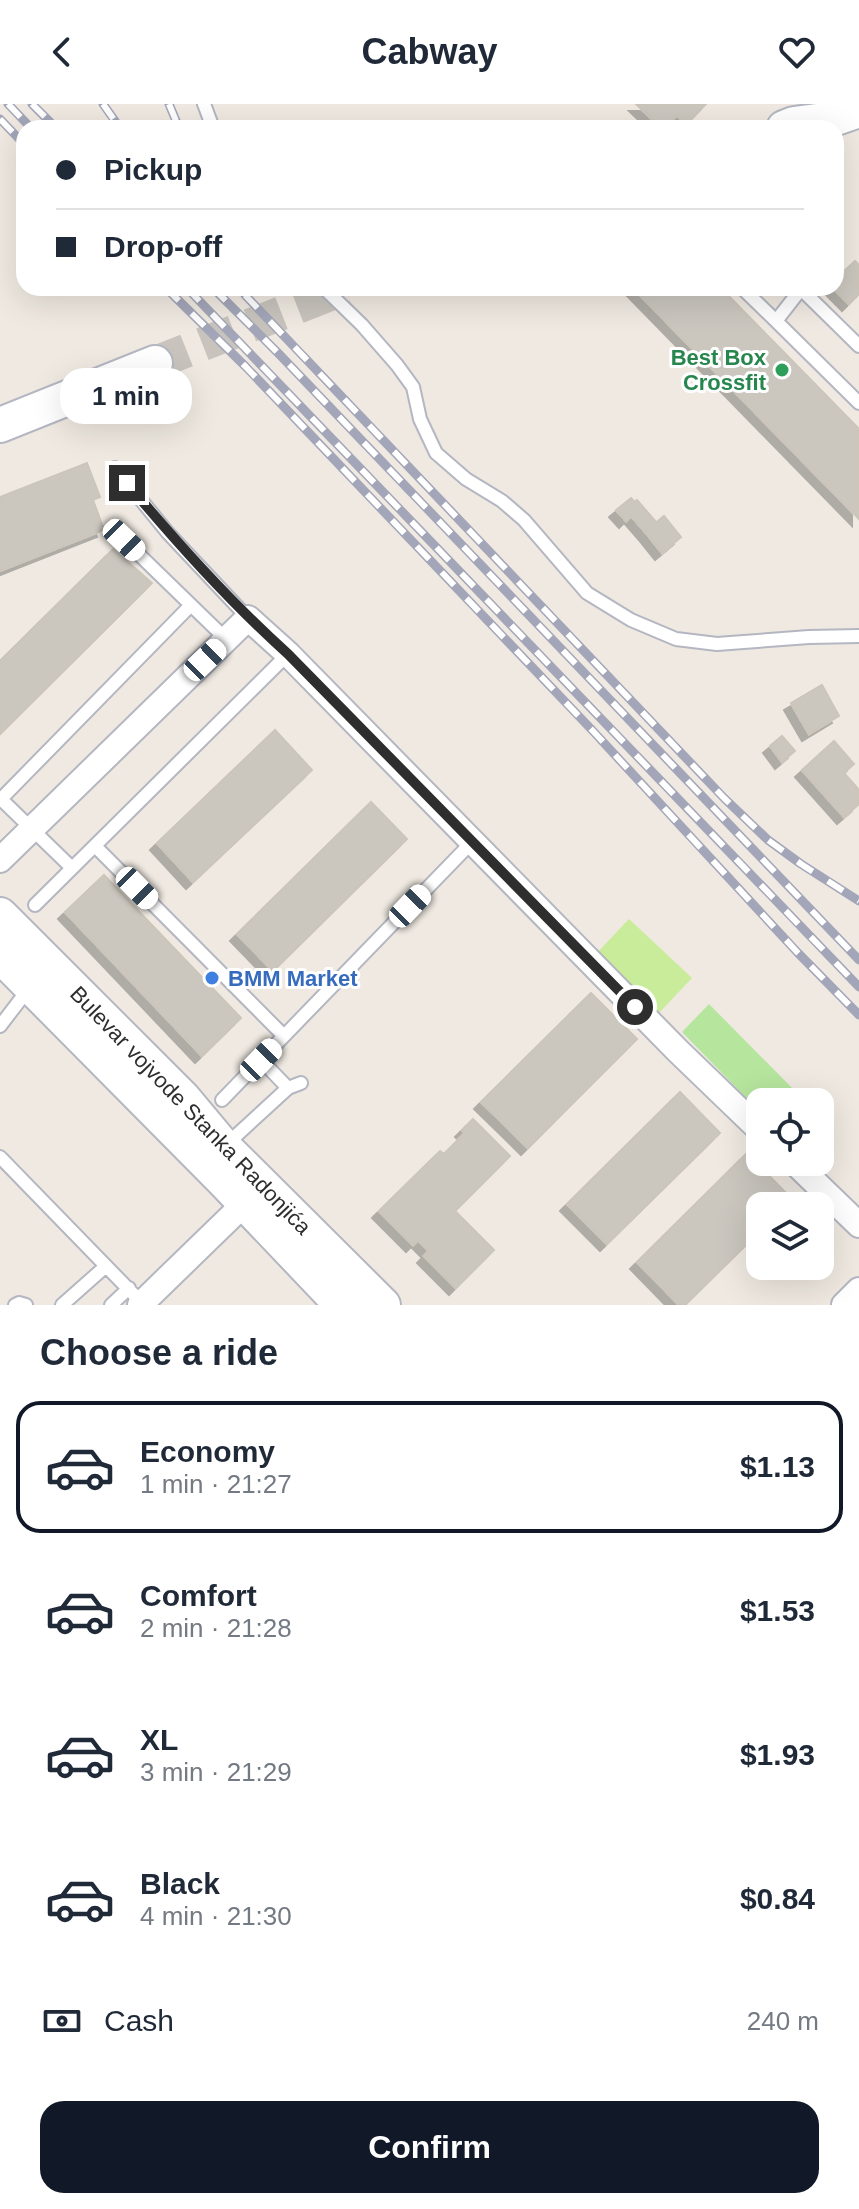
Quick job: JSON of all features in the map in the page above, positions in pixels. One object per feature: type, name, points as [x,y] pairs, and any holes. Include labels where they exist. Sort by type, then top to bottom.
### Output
[{"type":"street","points":[[799,120],[824,104]]},
{"type":"street","points":[[827,120],[859,110]]},
{"type":"street","points":[[0,425],[155,363]]},
{"type":"street","points":[[0,860],[248,618],[288,654],[746,1117]]},
{"type":"street","name":"Bulevar vojvode Stanka Radonjića","points":[[0,915],[183,1098],[245,1203],[342,1305]]},
{"type":"street","name":"Bulevar vojvode Stanka Radonjića","points":[[0,956],[383,1305]]},
{"type":"street","points":[[808,1176],[859,1225]]},
{"type":"street","points":[[137,1299],[245,1203]]},
{"type":"street","points":[[844,1305],[859,1290]]},
{"type":"lane","points":[[332,296],[362,325],[413,387],[420,419],[436,453],[466,479],[502,501],[524,520],[587,593],[631,620],[676,639],[717,644],[859,636]]},
{"type":"lane","points":[[750,296],[857,399]]},
{"type":"lane","points":[[776,321],[795,296]]},
{"type":"lane","points":[[809,296],[859,346]]},
{"type":"lane","points":[[115,468],[168,533],[248,618]]},
{"type":"lane","points":[[124,540],[226,639]]},
{"type":"lane","points":[[72,868],[1,799],[191,605]]},
{"type":"lane","points":[[35,905],[288,654]]},
{"type":"lane","points":[[222,1100],[473,841]]},
{"type":"lane","points":[[95,846],[284,1036]]},
{"type":"lane","points":[[0,1026],[30,986]]},
{"type":"lane","points":[[215,1155],[294,1085],[261,1060]]},
{"type":"lane","points":[[0,1157],[137,1299]]},
{"type":"lane","points":[[62,1305],[106,1266]]},
{"type":"lane","points":[[111,1305],[137,1299]]},
{"type":"lane","points":[[15,1305],[26,1305]]},
{"type":"green space","points":[[629,919],[692,978],[658,1014],[595,955]]},
{"type":"green space","points":[[709,1004],[792,1088],[746,1088],[746,1098],[682,1032]]},
{"type":"building","points":[[636,104],[706,104],[691,120],[682,120],[677,115],[672,120],[653,120]]},
{"type":"building","points":[[855,261],[859,265],[858,289],[844,275]]},
{"type":"building","points":[[844,275],[859,290],[849,304],[841,296],[844,296]]},
{"type":"building","points":[[641,296],[729,296],[859,429],[859,519]]},
{"type":"building","points":[[87,463],[100,497],[93,500],[104,530],[0,571],[0,497]]},
{"type":"building","points":[[631,498],[635,502],[637,500],[656,522],[645,532],[631,516],[626,521],[616,510]]},
{"type":"building","points":[[664,516],[681,537],[662,553],[645,532]]},
{"type":"building","points":[[113,549],[152,583],[0,734],[0,661]]},
{"type":"building","points":[[822,685],[839,716],[809,734],[791,703]]},
{"type":"building","points":[[275,730],[312,770],[193,882],[157,843]]},
{"type":"building","points":[[782,736],[795,751],[782,762],[770,746]]},
{"type":"building","points":[[834,741],[854,764],[844,773],[859,790],[859,804],[844,817],[802,770]]},
{"type":"building","points":[[371,802],[407,839],[273,971],[237,934]]},
{"type":"building","points":[[104,875],[241,1018],[202,1056],[65,912]]},
{"type":"building","points":[[591,993],[637,1039],[528,1148],[481,1102]]},
{"type":"building","points":[[680,1092],[720,1133],[607,1244],[567,1204]]},
{"type":"building","points":[[473,1119],[510,1156],[455,1211],[494,1250],[456,1288],[424,1256],[429,1251],[418,1240],[413,1245],[379,1211],[440,1151],[444,1154],[465,1133],[462,1130]]},
{"type":"building","points":[[746,1154],[746,1176],[770,1176],[785,1192],[746,1192],[746,1245],[685,1305],[679,1305],[637,1262]]},
{"type":"tunnel","points":[[155,363],[325,296]]},
{"type":"railway","points":[[8,104],[23,120]]},
{"type":"railway","points":[[32,104],[48,120]]},
{"type":"railway","points":[[103,104],[114,120]]},
{"type":"railway","points":[[169,104],[176,120]]},
{"type":"railway","points":[[0,119],[16,136]]},
{"type":"railway","points":[[174,296],[246,367],[592,730],[859,1015]]},
{"type":"railway","points":[[195,296],[859,987]]},
{"type":"railway","points":[[221,296],[859,960]]},
{"type":"railway","points":[[246,296],[724,798],[768,840],[859,901]]},
{"type":"place","name":"Best Box Crossfit","points":[[782,370]]},
{"type":"place","name":"BMM Market","points":[[212,978]]},
{"type":"route","points":[[127,483],[168,533],[248,618],[288,654],[635,1007]]}]
